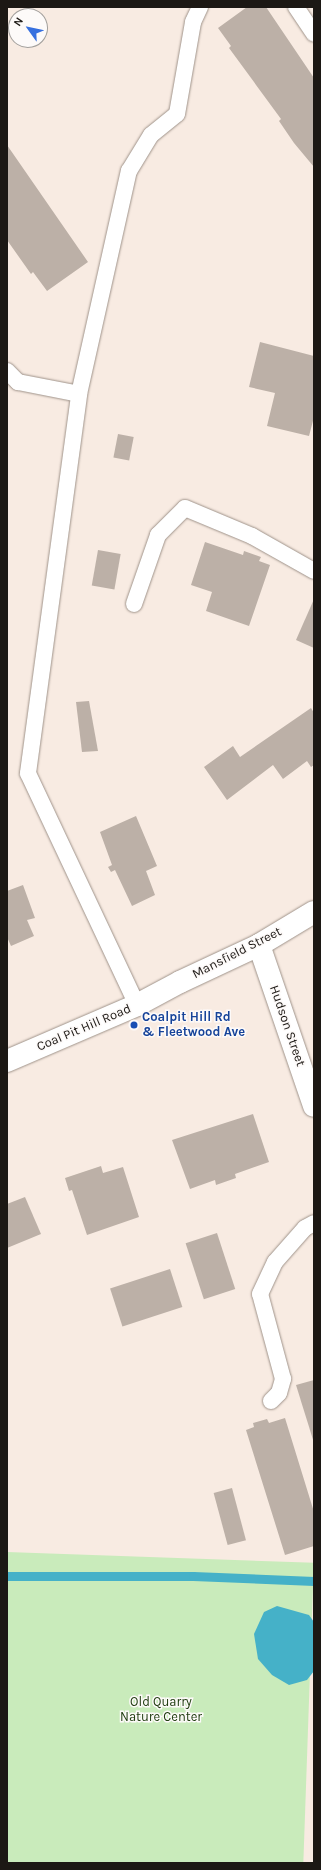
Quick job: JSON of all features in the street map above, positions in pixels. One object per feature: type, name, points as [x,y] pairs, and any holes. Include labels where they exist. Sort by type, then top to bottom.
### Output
[{"type":"street","name":"Mansfield Street","points":[[180,982],[259,945],[314,912]]},
{"type":"street","name":"Hudson Street","points":[[259,945],[314,1106]]},
{"type":"street","name":"Coal Pit Hill Road","points":[[7,1061],[137,1005],[180,982]]},
{"type":"lane","points":[[137,1005],[28,773],[79,394],[129,171],[151,135],[177,114],[193,22],[200,7]]},
{"type":"lane","points":[[296,7],[314,34]]},
{"type":"lane","points":[[11,379],[79,394]]},
{"type":"lane","points":[[134,604],[158,535],[186,508],[252,536],[314,571]]},
{"type":"lane","points":[[270,1401],[279,1394],[283,1378],[260,1294],[275,1262],[305,1228],[314,1223]]},
{"type":"green space","name":"Old Quarry Nature Center","points":[[7,1552],[314,1563],[303,1863],[7,1863]]},
{"type":"water","points":[[277,1606],[309,1615],[314,1622],[314,1671],[307,1680],[289,1685],[272,1675],[258,1659],[254,1634],[264,1612]]},
{"type":"building","points":[[247,7],[266,7],[314,78],[314,167],[294,143],[279,121],[281,119],[229,48],[231,46],[218,28]]},
{"type":"building","points":[[7,145],[88,262],[47,291],[33,272],[31,274],[7,240]]},
{"type":"building","points":[[260,342],[314,356],[314,417],[309,436],[267,426],[275,393],[249,387]]},
{"type":"building","points":[[118,434],[134,437],[129,461],[113,458]]},
{"type":"building","points":[[205,542],[243,555],[244,551],[261,557],[259,561],[270,565],[249,626],[206,611],[212,592],[191,585]]},
{"type":"building","points":[[98,550],[121,554],[114,589],[92,585]]},
{"type":"building","points":[[314,599],[314,648],[296,640]]},
{"type":"building","points":[[89,701],[98,751],[82,752],[76,702]]},
{"type":"building","points":[[311,708],[314,713],[314,765],[311,767],[307,761],[283,779],[273,765],[227,800],[204,767],[233,746],[240,757]]},
{"type":"building","points":[[136,816],[157,866],[146,871],[155,895],[132,906],[115,870],[111,872],[108,867],[112,865],[100,832]]},
{"type":"building","points":[[23,885],[35,918],[27,920],[34,936],[11,946],[7,937],[7,891]]},
{"type":"building","points":[[253,1114],[269,1162],[235,1174],[236,1178],[216,1185],[215,1180],[190,1189],[172,1140]]},
{"type":"building","points":[[101,1166],[103,1173],[123,1167],[139,1217],[87,1235],[72,1190],[69,1191],[65,1178]]},
{"type":"building","points":[[25,1197],[41,1234],[7,1248],[7,1204]]},
{"type":"building","points":[[217,1233],[235,1289],[204,1299],[186,1243]]},
{"type":"building","points":[[170,1269],[182,1307],[122,1327],[110,1288]]},
{"type":"building","points":[[314,1380],[314,1443],[296,1385]]},
{"type":"building","points":[[285,1418],[314,1512],[314,1546],[285,1555],[246,1430],[254,1427],[253,1423],[267,1419],[269,1423]]},
{"type":"building","points":[[232,1488],[246,1540],[228,1545],[214,1493]]},
{"type":"waterway","points":[[7,1576],[193,1576],[314,1581]]},
{"type":"place","name":"Coalpit Hill Rd & Fleetwood Ave","points":[[134,1025]]}]
